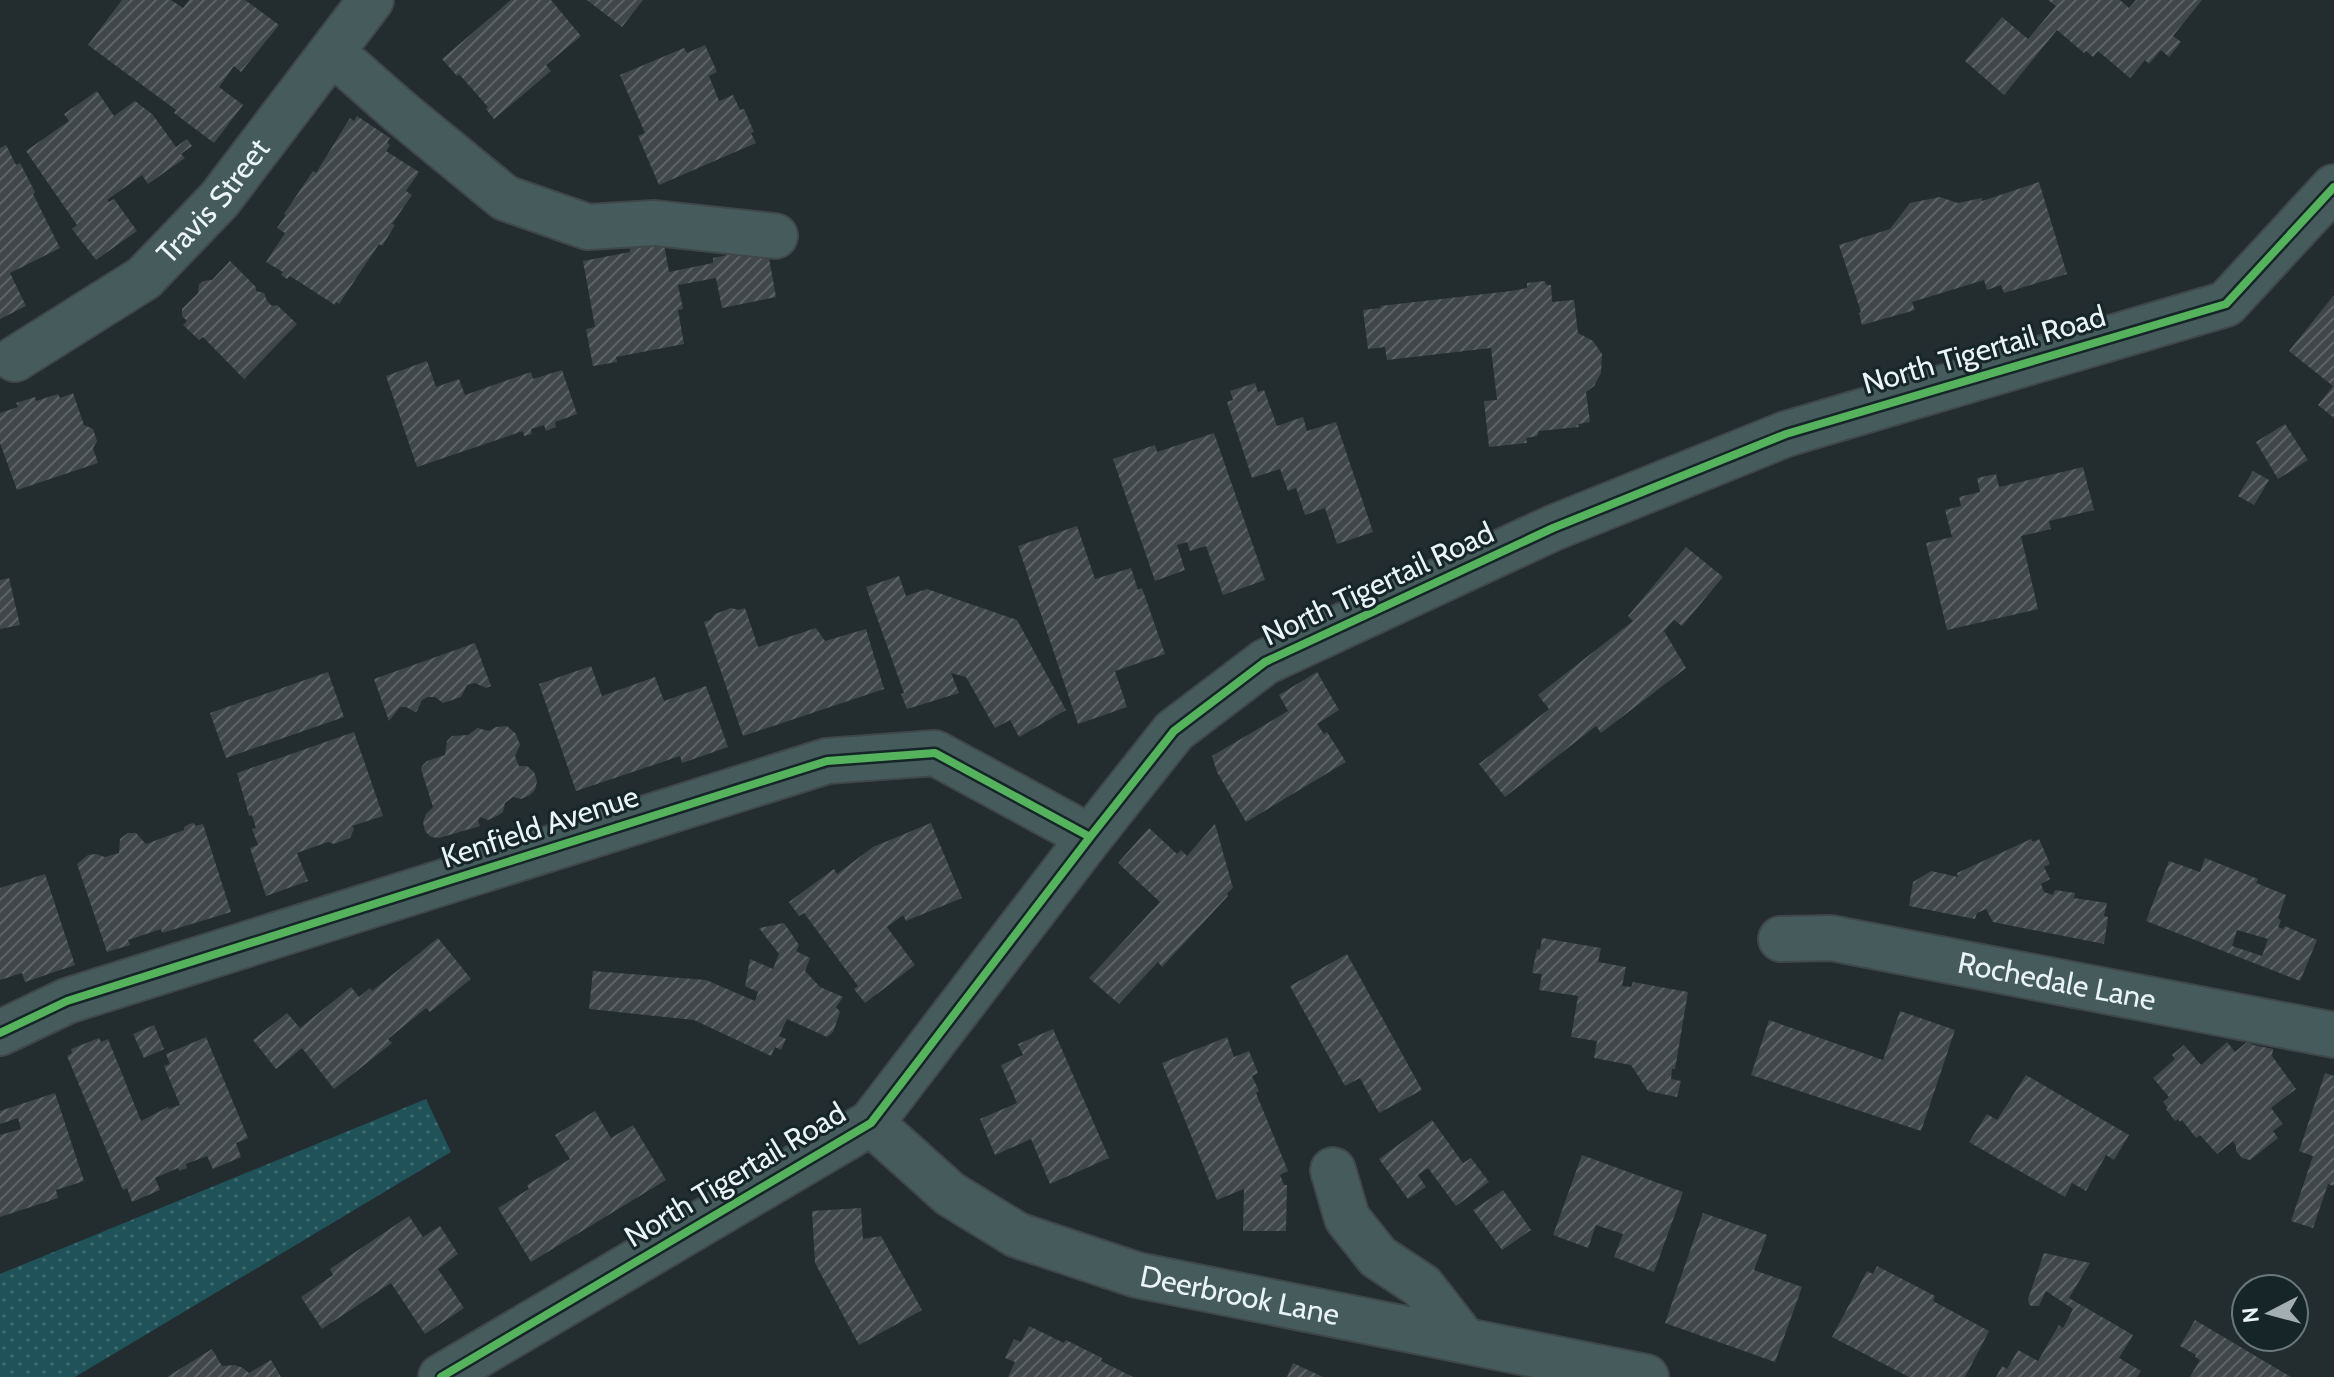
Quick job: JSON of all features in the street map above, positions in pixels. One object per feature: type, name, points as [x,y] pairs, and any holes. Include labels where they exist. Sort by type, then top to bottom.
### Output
[{"type":"street","name":"Travis Street","points":[[15,359],[144,278],[219,200],[371,0]]},
{"type":"street","points":[[332,52],[505,198],[588,227],[655,223],[775,236]]},
{"type":"street","name":"North Tigertail Road","points":[[441,1377],[871,1123],[1174,731],[1265,662],[1553,528],[1786,434],[2226,304],[2334,187]]},
{"type":"street","name":"Kenfield Avenue","points":[[0,1033],[67,1001],[827,761],[935,753],[1090,837]]},
{"type":"street","name":"Rochedale Lane","points":[[1781,939],[1831,938],[2334,1035]]},
{"type":"street","name":"Deerbrook Lane","points":[[871,1123],[950,1194],[1017,1235],[1137,1275],[1646,1377]]},
{"type":"street","points":[[1333,1170],[1347,1218],[1378,1257],[1422,1286],[1464,1340]]},
{"type":"shaded area","points":[[426,1099],[451,1152],[75,1377],[0,1377],[0,1274]]},
{"type":"building","points":[[122,0],[171,0],[183,8],[189,0],[245,0],[279,25],[241,72],[234,66],[219,87],[243,105],[214,143],[174,113],[176,110],[88,45]]},
{"type":"building","points":[[511,0],[551,0],[581,36],[546,65],[551,71],[494,119],[486,109],[488,107],[442,59]]},
{"type":"building","points":[[587,0],[643,0],[622,27]]},
{"type":"building","points":[[2048,0],[2120,0],[2129,8],[2136,0],[2202,0],[2173,36],[2181,42],[2169,57],[2161,50],[2149,64],[2145,60],[2130,78],[2098,51],[2093,57],[2086,51],[2084,53],[2057,30],[2004,95],[1965,61],[2002,17],[2028,39],[2056,6]]},
{"type":"building","points":[[705,45],[717,72],[709,76],[719,101],[733,95],[740,110],[744,109],[756,143],[659,185],[638,136],[645,133],[620,75],[684,48],[687,53]]},
{"type":"building","points":[[97,91],[114,116],[135,101],[153,115],[176,147],[187,139],[192,146],[181,154],[185,158],[148,184],[142,175],[107,200],[114,199],[137,231],[96,260],[72,229],[77,225],[26,151],[69,121],[64,114]]},
{"type":"building","points":[[357,116],[390,138],[386,151],[419,172],[406,191],[412,195],[392,224],[395,225],[382,246],[379,244],[339,304],[336,302],[335,305],[290,276],[287,279],[281,275],[283,272],[266,262],[285,233],[277,228],[284,214],[313,171],[316,173],[350,118],[354,121]]},
{"type":"building","points":[[6,145],[16,165],[20,163],[60,248],[10,273],[26,306],[0,319],[0,148]]},
{"type":"building","points":[[2039,182],[2067,274],[2004,293],[2001,285],[1987,290],[1984,280],[1912,302],[1915,310],[1862,325],[1861,312],[1839,245],[1890,229],[1910,203],[1940,197],[1958,203],[1982,198],[1982,201]]},
{"type":"building","points":[[654,243],[655,246],[664,244],[669,272],[713,263],[713,258],[767,247],[776,297],[722,308],[716,278],[678,285],[683,309],[678,310],[684,344],[616,357],[617,362],[593,366],[586,329],[595,327],[583,261],[630,252],[630,248]]},
{"type":"building","points":[[230,261],[256,287],[256,291],[264,293],[272,306],[277,305],[297,324],[244,379],[203,337],[199,340],[183,325],[187,321],[182,316],[182,309],[198,293],[199,284],[212,280]]},
{"type":"building","points":[[1545,281],[1546,285],[1551,285],[1552,302],[1574,300],[1578,333],[1593,341],[1602,354],[1601,373],[1594,386],[1586,392],[1590,422],[1578,424],[1579,427],[1539,431],[1537,436],[1526,438],[1527,443],[1489,447],[1484,401],[1497,400],[1491,348],[1387,360],[1385,347],[1368,349],[1363,310],[1511,291],[1527,288],[1527,283]]},
{"type":"building","points":[[2334,295],[2334,418],[2318,405],[2333,386],[2289,351]]},
{"type":"building","points":[[427,361],[436,387],[459,379],[465,395],[531,372],[533,379],[562,370],[577,414],[555,422],[556,427],[546,431],[544,425],[531,429],[532,434],[524,436],[523,431],[417,467],[386,376]]},
{"type":"building","points":[[1255,383],[1258,392],[1264,390],[1277,426],[1303,417],[1307,431],[1336,422],[1373,532],[1337,544],[1325,508],[1305,515],[1296,488],[1288,491],[1280,469],[1252,478],[1227,402],[1233,400],[1230,391]]},
{"type":"building","points":[[73,393],[84,425],[93,429],[97,441],[93,448],[98,463],[17,490],[0,443],[0,413],[18,407],[16,403],[35,397],[36,401]]},
{"type":"building","points":[[2285,424],[2308,460],[2278,479],[2256,442]]},
{"type":"building","points":[[1214,433],[1265,580],[1223,595],[1206,546],[1190,551],[1187,542],[1177,545],[1185,570],[1155,581],[1113,459],[1155,445],[1157,452]]},
{"type":"building","points":[[2083,467],[2094,510],[2049,521],[2051,529],[2021,536],[2038,609],[1947,630],[1926,543],[1952,537],[1945,510],[1961,506],[1959,497],[1980,492],[1977,478],[1996,474],[1999,487]]},
{"type":"building","points":[[2253,471],[2269,480],[2254,505],[2238,496]]},
{"type":"building","points":[[1077,526],[1095,579],[1131,568],[1138,590],[1142,588],[1165,654],[1115,671],[1127,707],[1078,724],[1018,546]]},
{"type":"building","points":[[1686,547],[1723,577],[1682,626],[1674,620],[1664,631],[1686,668],[1601,733],[1596,726],[1505,797],[1479,764],[1549,709],[1538,695],[1633,621],[1628,616]]},
{"type":"building","points":[[899,576],[906,596],[927,589],[1017,620],[1066,710],[1019,737],[1010,720],[995,728],[966,677],[951,673],[959,693],[907,709],[866,587]]},
{"type":"building","points":[[9,578],[20,625],[0,629],[0,580]]},
{"type":"building","points":[[731,608],[745,608],[758,647],[816,628],[825,641],[866,629],[884,689],[743,736],[704,622]]},
{"type":"building","points":[[475,643],[491,686],[467,685],[461,697],[443,703],[435,697],[428,697],[422,700],[415,712],[400,707],[389,721],[374,679]]},
{"type":"building","points":[[591,666],[602,696],[655,677],[664,701],[706,686],[728,747],[682,763],[680,756],[576,791],[539,684]]},
{"type":"building","points":[[328,672],[344,717],[226,758],[210,713]]},
{"type":"building","points":[[1317,672],[1339,710],[1317,724],[1324,734],[1327,732],[1346,762],[1246,822],[1217,772],[1212,756],[1288,711],[1279,695]]},
{"type":"building","points":[[507,726],[516,734],[520,745],[515,756],[519,766],[527,766],[534,772],[537,781],[535,790],[521,799],[513,797],[497,816],[488,820],[480,817],[480,826],[439,838],[431,837],[425,831],[423,822],[433,807],[421,769],[423,765],[445,755],[447,741],[452,736],[468,735],[477,728],[489,731]]},
{"type":"building","points":[[354,732],[383,816],[352,826],[354,829],[350,838],[297,853],[308,881],[266,896],[250,848],[258,845],[252,829],[256,828],[252,815],[249,816],[237,773]]},
{"type":"building","points":[[194,823],[195,826],[203,824],[231,912],[162,933],[161,929],[128,940],[130,945],[107,952],[77,864],[88,855],[105,857],[119,853],[120,839],[128,833],[136,833],[146,844],[184,830],[184,827]]},
{"type":"building","points":[[931,823],[962,898],[906,921],[903,915],[887,927],[915,965],[865,1003],[854,989],[858,986],[804,913],[799,916],[789,902],[834,869],[837,874],[873,847]]},
{"type":"building","points":[[1215,824],[1233,888],[1162,967],[1158,962],[1119,1004],[1089,978],[1160,902],[1118,863],[1149,828],[1177,854],[1181,850],[1187,856]]},
{"type":"building","points":[[2031,839],[2033,842],[2039,839],[2050,864],[2044,867],[2050,879],[2041,884],[2044,892],[2053,895],[2055,890],[2075,893],[2074,898],[2107,903],[2104,944],[1993,922],[1986,909],[1977,913],[1975,919],[1909,906],[1913,882],[1931,871],[1958,877],[1957,873]]},
{"type":"building","points":[[2205,858],[2258,879],[2256,883],[2286,895],[2278,927],[2283,929],[2285,926],[2317,940],[2300,981],[2146,921],[2169,861],[2200,872]],"holes":[[[2237,930],[2268,939],[2262,956],[2232,946]]]},
{"type":"building","points":[[45,874],[75,965],[25,982],[22,973],[0,980],[0,888]]},
{"type":"building","points":[[784,923],[799,945],[796,951],[810,958],[805,971],[820,987],[843,997],[836,1007],[840,1012],[833,1032],[827,1037],[787,1019],[779,1036],[786,1039],[781,1050],[775,1047],[771,1056],[694,1020],[589,1009],[593,971],[706,980],[755,1001],[758,992],[745,986],[750,959],[773,969],[779,954],[759,928]]},
{"type":"building","points":[[438,938],[471,979],[430,1012],[426,1008],[388,1039],[392,1043],[334,1089],[302,1048],[276,1069],[253,1040],[287,1013],[300,1028],[351,987],[359,997],[370,988],[372,991]]},
{"type":"building","points":[[1542,938],[1601,948],[1598,962],[1626,967],[1622,986],[1631,987],[1633,982],[1688,992],[1675,1069],[1672,1069],[1671,1079],[1681,1081],[1677,1097],[1648,1091],[1631,1065],[1594,1058],[1597,1041],[1571,1037],[1578,996],[1539,990],[1542,974],[1532,973]]},
{"type":"building","points":[[1347,954],[1422,1090],[1379,1113],[1360,1078],[1345,1086],[1290,986]]},
{"type":"building","points":[[1900,1011],[1955,1030],[1921,1131],[1751,1075],[1769,1020],[1883,1060]]},
{"type":"building","points":[[154,1025],[164,1049],[144,1058],[133,1034]]},
{"type":"building","points":[[1053,1029],[1109,1158],[1050,1184],[1031,1139],[995,1155],[980,1119],[1017,1103],[1001,1065],[1023,1055],[1018,1044]]},
{"type":"building","points":[[206,1037],[248,1138],[236,1143],[241,1157],[213,1169],[207,1156],[186,1164],[187,1168],[179,1171],[178,1168],[155,1178],[160,1190],[132,1202],[127,1188],[123,1190],[67,1056],[72,1053],[71,1049],[99,1038],[101,1042],[108,1039],[141,1121],[168,1107],[180,1105],[164,1066],[170,1064],[166,1054]]},
{"type":"building","points":[[1227,1037],[1234,1057],[1249,1051],[1258,1073],[1252,1076],[1259,1091],[1256,1093],[1288,1171],[1280,1175],[1284,1185],[1287,1185],[1286,1231],[1243,1231],[1244,1189],[1217,1200],[1162,1063]]},
{"type":"building","points":[[2248,1041],[2273,1049],[2272,1056],[2296,1089],[2271,1108],[2283,1124],[2273,1131],[2278,1138],[2250,1160],[2242,1158],[2233,1141],[2217,1154],[2200,1135],[2196,1138],[2182,1120],[2175,1121],[2163,1102],[2169,1097],[2153,1078],[2175,1059],[2172,1055],[2184,1045],[2201,1065],[2227,1042],[2235,1052]]},
{"type":"building","points":[[2325,1073],[2334,1076],[2334,1186],[2328,1184],[2313,1228],[2291,1221],[2313,1156],[2299,1151]]},
{"type":"building","points":[[2026,1075],[2129,1135],[2114,1160],[2106,1155],[2086,1191],[2072,1183],[2065,1197],[1969,1142],[1987,1114],[1997,1120]]},
{"type":"building","points":[[55,1093],[84,1181],[56,1190],[58,1198],[0,1217],[0,1135],[21,1129],[18,1118],[0,1124],[0,1111]]},
{"type":"building","points":[[595,1111],[611,1138],[633,1125],[666,1180],[531,1262],[498,1208],[529,1189],[527,1185],[570,1159],[555,1135]]},
{"type":"building","points":[[1432,1120],[1463,1163],[1471,1158],[1489,1182],[1456,1206],[1428,1168],[1418,1175],[1426,1187],[1408,1199],[1379,1159]]},
{"type":"building","points":[[1582,1155],[1683,1192],[1654,1272],[1614,1257],[1623,1234],[1596,1225],[1588,1248],[1553,1235]]},
{"type":"building","points":[[1503,1190],[1531,1230],[1502,1250],[1473,1210]]},
{"type":"building","points":[[861,1208],[863,1239],[881,1236],[922,1310],[859,1345],[815,1263],[812,1211]]},
{"type":"building","points":[[1703,1213],[1767,1235],[1754,1270],[1802,1287],[1775,1362],[1665,1323]]},
{"type":"building","points":[[409,1216],[423,1237],[440,1226],[458,1254],[438,1269],[464,1308],[425,1334],[391,1283],[322,1329],[301,1297],[333,1275],[330,1269]]},
{"type":"building","points":[[2044,1253],[2090,1263],[2069,1298],[2133,1335],[2119,1358],[2141,1371],[2137,1377],[1996,1377],[2002,1366],[2007,1369],[2018,1350],[2038,1361],[2059,1325],[2063,1328],[2073,1309],[2046,1291],[2039,1306],[2029,1304]]},
{"type":"building","points":[[1877,1266],[1935,1296],[1933,1301],[1989,1331],[1965,1377],[1909,1377],[1832,1337],[1867,1271],[1873,1274]]},
{"type":"building","points":[[2195,1320],[2230,1341],[2230,1353],[2251,1353],[2291,1377],[2190,1377],[2200,1360],[2180,1346]]},
{"type":"building","points":[[1029,1326],[1064,1343],[1066,1340],[1133,1377],[1008,1377],[1015,1362],[1005,1358],[1014,1339],[1021,1342]]},
{"type":"building","points":[[212,1349],[222,1366],[235,1365],[249,1373],[271,1360],[281,1377],[167,1377]]},
{"type":"building","points":[[1293,1363],[1323,1377],[1287,1377]]},
{"type":"cycle path","points":[[441,1377],[871,1123],[1174,731],[1265,662],[1553,528],[1786,434],[2226,304],[2334,187]]},
{"type":"cycle path","points":[[0,1033],[67,1001],[827,761],[935,753],[1090,837]]}]
